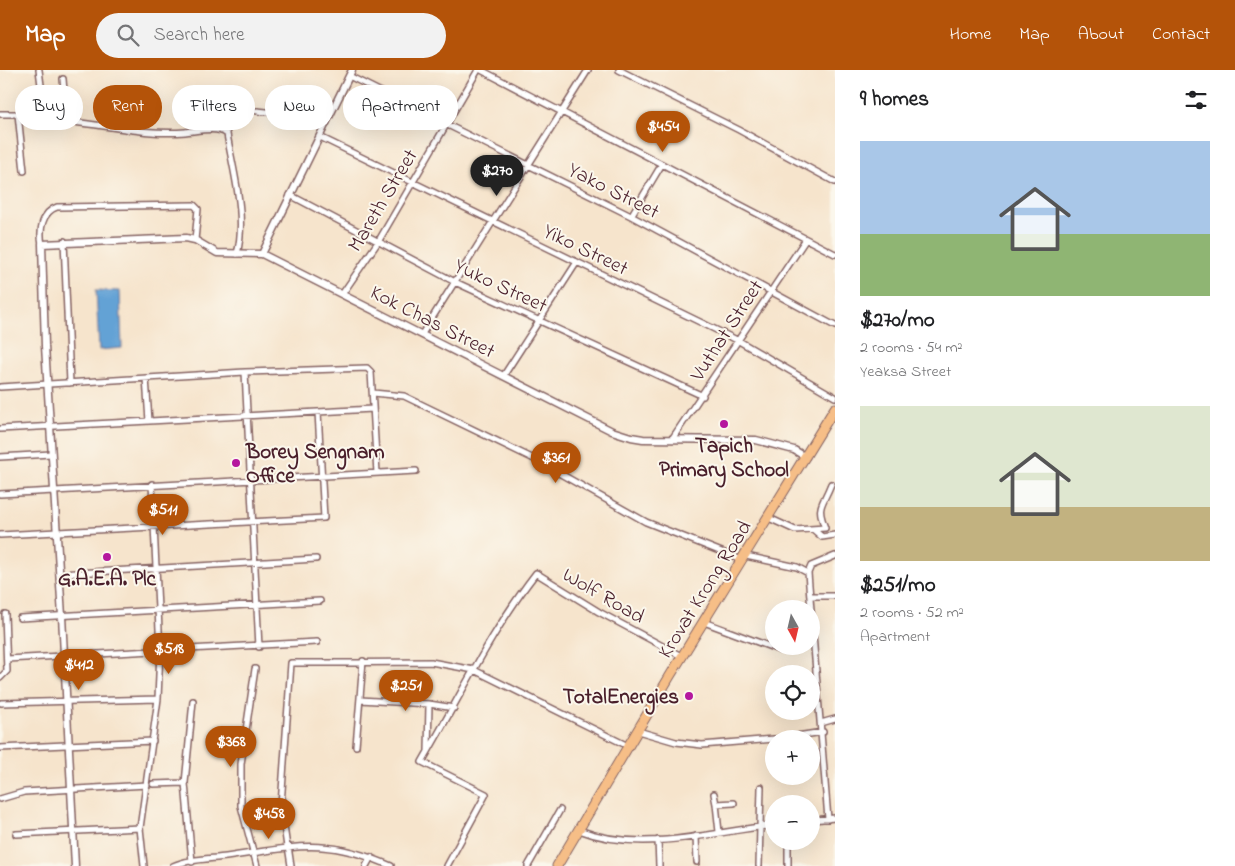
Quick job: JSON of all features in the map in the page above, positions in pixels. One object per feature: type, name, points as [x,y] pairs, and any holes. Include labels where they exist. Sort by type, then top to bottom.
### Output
[{"type":"highway","name":"Krovat Krong Road","points":[[557,866],[628,746],[834,411]]},
{"type":"street","points":[[39,70],[41,85]]},
{"type":"street","points":[[479,70],[835,254]]},
{"type":"street","name":"Mareth Street","points":[[458,105],[479,70]]},
{"type":"street","points":[[422,334],[588,70]]},
{"type":"street","points":[[619,70],[740,130],[835,182]]},
{"type":"street","points":[[333,110],[351,73]]},
{"type":"street","name":"Yako Street","points":[[351,73],[373,85]]},
{"type":"street","points":[[63,79],[63,85]]},
{"type":"street","points":[[257,111],[265,112]]},
{"type":"street","points":[[0,114],[15,114]]},
{"type":"street","points":[[83,123],[168,133],[206,130],[224,131],[227,134],[240,216],[240,243],[237,254]]},
{"type":"street","points":[[20,130],[24,171]]},
{"type":"street","points":[[262,254],[323,130]]},
{"type":"street","name":"Mareth Street","points":[[343,293],[378,242],[443,130]]},
{"type":"street","name":"Yako Street","points":[[456,130],[630,216],[772,290],[835,326]]},
{"type":"street","name":"Yiko Street","points":[[320,137],[413,180],[739,341],[835,397]]},
{"type":"street","points":[[630,216],[662,164]]},
{"type":"street","name":"Yuko Street","points":[[290,195],[455,282],[702,396]]},
{"type":"street","points":[[75,866],[40,234],[47,213],[57,207],[194,205],[198,209],[195,240]]},
{"type":"street","name":"Kok Chas Street","points":[[42,244],[186,238],[195,240],[217,253],[262,254],[343,293],[612,431],[631,437],[756,440],[794,450],[806,457]]},
{"type":"street","name":"Vuthat Street","points":[[672,439],[806,239]]},
{"type":"street","points":[[64,242],[70,383]]},
{"type":"street","points":[[504,375],[577,262]]},
{"type":"street","points":[[0,387],[245,372],[367,368],[372,372],[377,473]]},
{"type":"street","points":[[245,372],[259,647]]},
{"type":"street","points":[[146,378],[149,421]]},
{"type":"street","points":[[373,393],[404,396],[534,459],[646,522],[744,558],[797,567],[808,573]]},
{"type":"street","points":[[0,429],[373,409]]},
{"type":"street","points":[[0,535],[324,518],[318,412]]},
{"type":"street","points":[[0,457],[51,454]]},
{"type":"street","points":[[0,494],[251,478],[416,471]]},
{"type":"street","points":[[144,866],[140,828],[158,699],[160,650],[152,484]]},
{"type":"street","points":[[832,484],[820,510],[820,516],[826,528],[835,535]]},
{"type":"street","points":[[769,518],[795,530],[826,528]]},
{"type":"street","points":[[813,530],[822,537],[835,535]]},
{"type":"street","points":[[828,818],[812,596],[808,573],[811,566],[835,556]]},
{"type":"street","points":[[59,574],[255,561],[316,559]]},
{"type":"street","name":"Wolf Road","points":[[474,670],[523,590],[536,573],[598,612],[683,657]]},
{"type":"street","points":[[812,596],[835,596]]},
{"type":"street","points":[[20,618],[320,601]]},
{"type":"street","points":[[0,678],[7,671],[5,614]]},
{"type":"street","points":[[704,622],[765,645]]},
{"type":"street","points":[[7,659],[160,650],[259,647],[318,642]]},
{"type":"street","points":[[356,746],[363,661]]},
{"type":"street","points":[[291,866],[281,805],[291,663],[431,662],[474,670],[628,746]]},
{"type":"street","points":[[255,668],[241,764],[240,806],[257,866]]},
{"type":"street","points":[[447,866],[486,794],[422,762],[474,670]]},
{"type":"street","points":[[1,703],[158,699]]},
{"type":"street","points":[[360,700],[429,704],[454,708]]},
{"type":"street","points":[[192,701],[185,784],[192,862]]},
{"type":"street","points":[[428,751],[429,704]]},
{"type":"street","points":[[821,723],[835,719]]},
{"type":"street","points":[[638,731],[676,742],[702,745],[765,740]]},
{"type":"street","points":[[0,748],[153,742]]},
{"type":"street","points":[[0,799],[24,792],[147,784]]},
{"type":"street","points":[[153,784],[185,784]]},
{"type":"street","points":[[759,866],[761,787]]},
{"type":"street","points":[[714,794],[719,832]]},
{"type":"street","points":[[716,804],[734,803]]},
{"type":"street","points":[[530,865],[560,810]]},
{"type":"street","points":[[820,819],[835,818]]},
{"type":"street","points":[[578,830],[593,835],[631,840],[658,840],[765,826]]},
{"type":"street","points":[[16,834],[140,828]]},
{"type":"street","points":[[696,836],[697,862]]},
{"type":"street","points":[[658,840],[659,866]]},
{"type":"street","points":[[173,866],[287,846],[324,846],[346,849],[391,866]]},
{"type":"street","points":[[788,850],[788,866]]},
{"type":"street","points":[[366,866],[371,857]]},
{"type":"street","points":[[210,859],[211,866]]},
{"type":"water","points":[[96,290],[120,291],[122,348],[99,350]]},
{"type":"place","name":"Tapich Primary School","points":[[724,424]]},
{"type":"place","name":"Borey Sengnam Office","points":[[236,463]]},
{"type":"place","name":"G.A.E.A. Plc","points":[[107,557]]},
{"type":"place","name":"TotalEnergies","points":[[689,696]]}]
